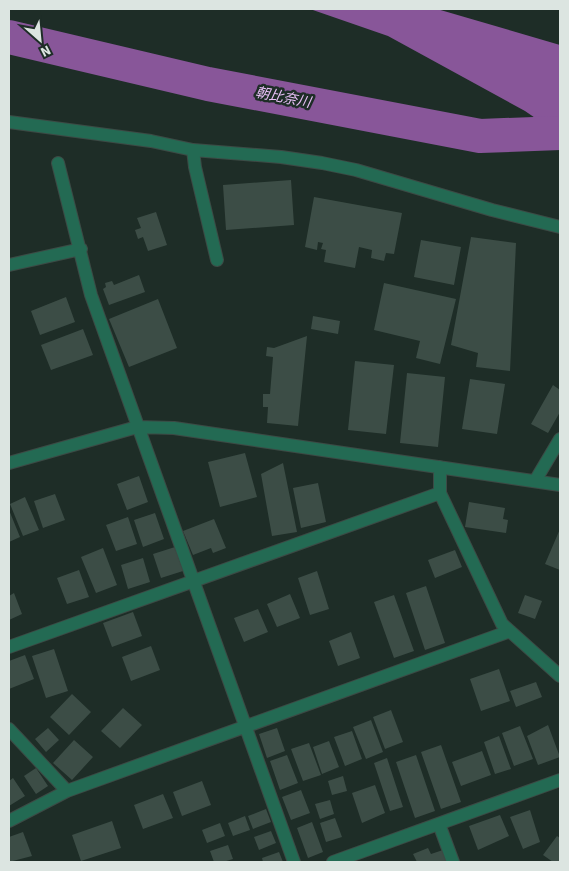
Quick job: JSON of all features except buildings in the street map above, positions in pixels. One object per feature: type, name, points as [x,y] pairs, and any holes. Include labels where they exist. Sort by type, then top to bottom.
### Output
[{"type":"street","points":[[9,122],[151,141],[193,150],[281,157],[356,170],[492,210],[560,227]]},
{"type":"street","points":[[193,150],[195,167],[217,260]]},
{"type":"street","points":[[58,163],[91,295],[294,862]]},
{"type":"street","points":[[9,265],[81,249]]},
{"type":"street","points":[[9,463],[137,427],[174,428],[560,485]]},
{"type":"street","points":[[535,481],[560,439]]},
{"type":"street","points":[[440,467],[440,493],[502,624],[560,676]]},
{"type":"street","points":[[9,647],[440,493]]},
{"type":"street","points":[[9,821],[67,792],[510,631]]},
{"type":"street","points":[[9,729],[67,792]]},
{"type":"street","points":[[333,862],[560,780]]},
{"type":"street","points":[[439,824],[453,862]]},
{"type":"shaded area","points":[[310,9],[437,9],[560,45],[560,135],[525,111],[388,36]]},
{"type":"shaded area","points":[[9,27],[145,70],[9,46]]},
{"type":"waterway","name":"朝比奈川","points":[[9,37],[208,84],[480,136],[560,133]]}]
